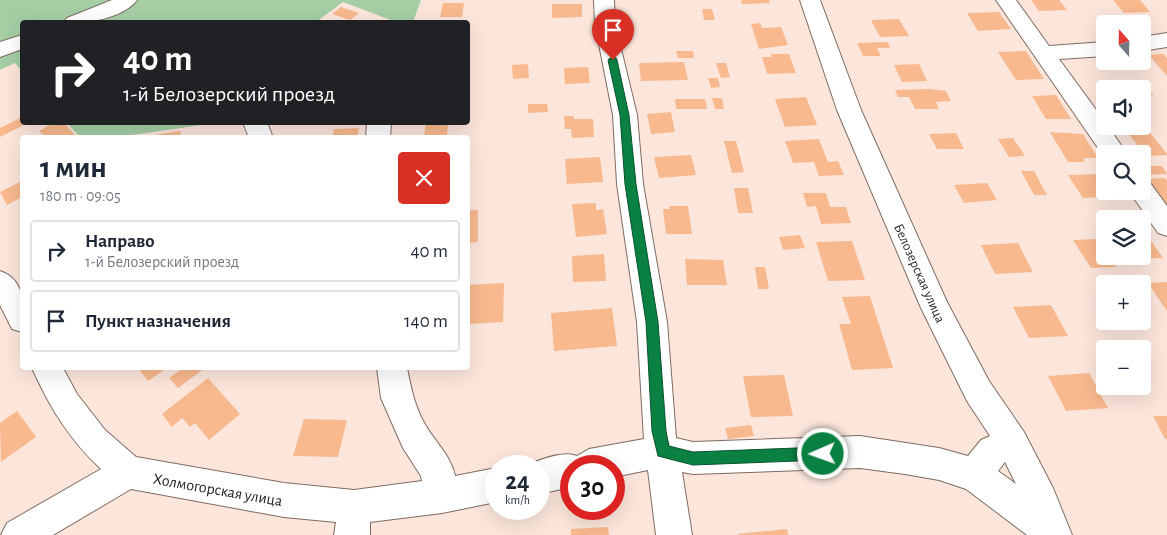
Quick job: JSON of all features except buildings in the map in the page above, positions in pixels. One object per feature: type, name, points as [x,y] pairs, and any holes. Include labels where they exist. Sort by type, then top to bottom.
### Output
[{"type":"street","points":[[80,20],[110,9],[127,0]]},
{"type":"street","points":[[604,0],[605,24],[625,115],[630,184],[652,322],[659,431],[674,535]]},
{"type":"street","name":"Белозерская улица","points":[[810,0],[848,110],[935,308],[978,391],[1013,443],[1041,500],[1055,534]]},
{"type":"street","points":[[1006,0],[1108,145]]},
{"type":"street","points":[[1151,43],[1167,40]]},
{"type":"street","points":[[0,50],[20,43]]},
{"type":"street","points":[[1042,53],[1096,50]]},
{"type":"street","points":[[1148,200],[1167,226]]},
{"type":"street","points":[[0,284],[13,301],[20,316]]},
{"type":"street","points":[[19,535],[128,472],[88,434],[66,405],[48,370]]},
{"type":"street","points":[[392,370],[397,398],[414,437],[437,470],[442,496]]},
{"type":"street","points":[[975,475],[993,451],[1013,443]]},
{"type":"street","points":[[625,459],[663,451],[693,458],[860,452],[939,464],[975,475],[1055,534]]},
{"type":"street","name":"Холмогорская улица","points":[[128,472],[284,500],[353,521],[442,496],[485,487]]},
{"type":"green space","points":[[0,0],[421,0],[414,20],[391,20],[343,2],[319,20],[20,20],[20,69],[15,63],[0,70]]},
{"type":"green space","points":[[69,125],[201,125],[132,135],[78,135]]},
{"type":"route","points":[[613,60],[625,115],[630,184],[652,322],[659,431],[663,451],[693,458],[823,454]]}]
